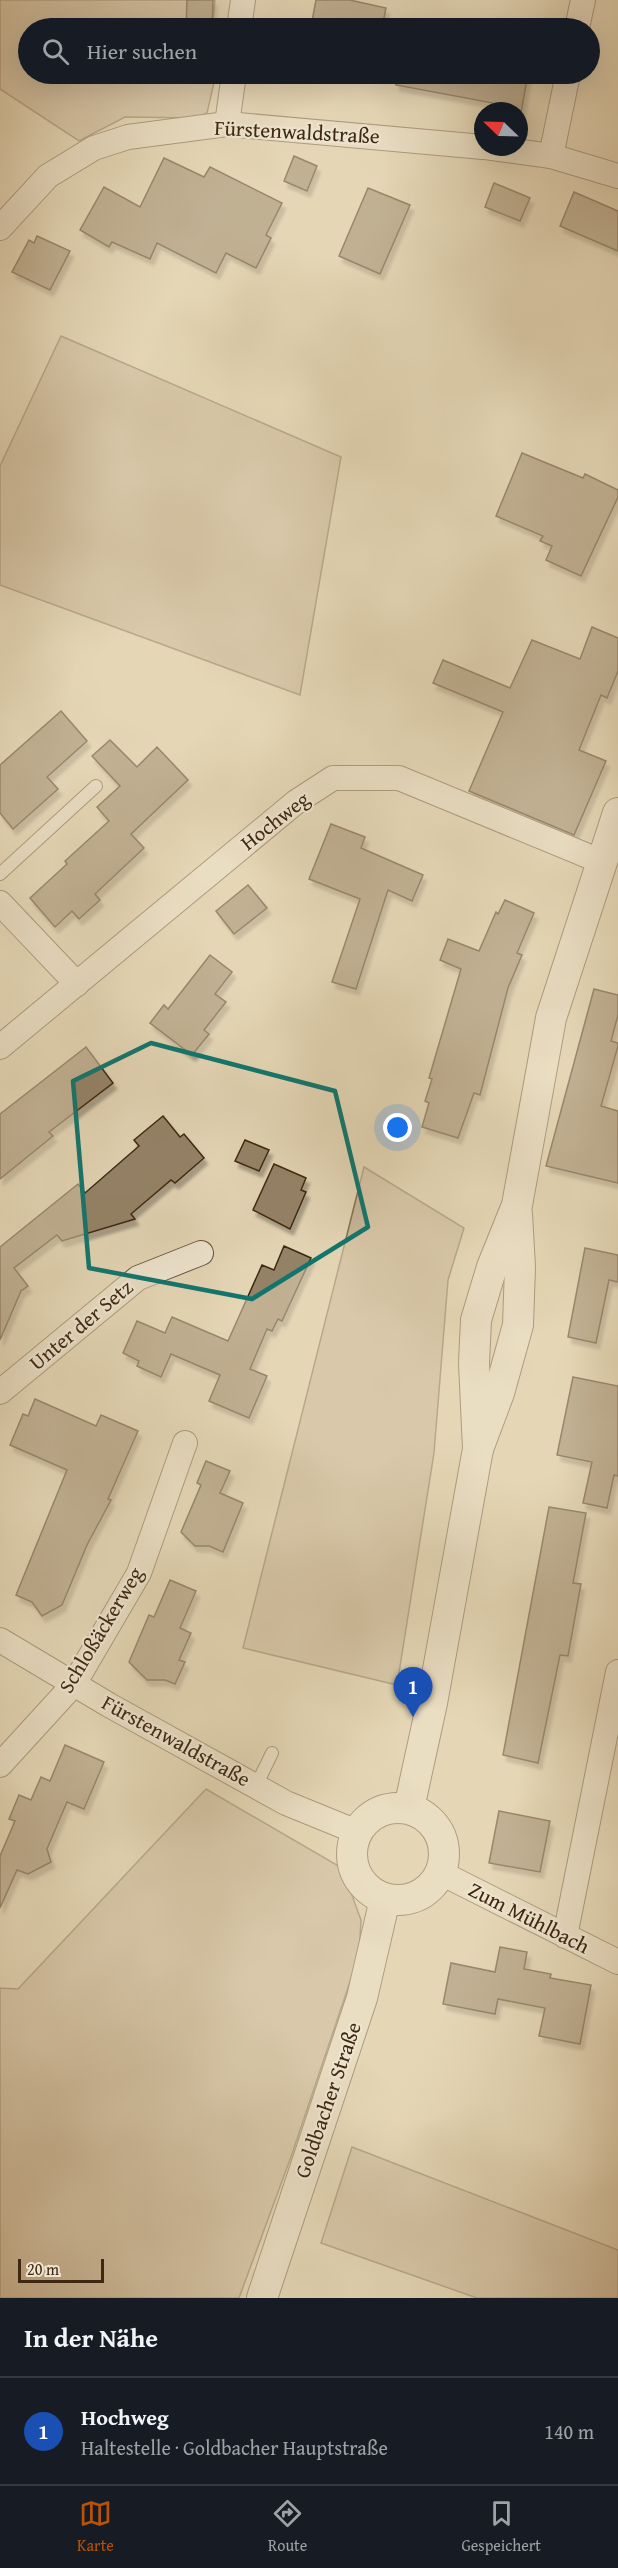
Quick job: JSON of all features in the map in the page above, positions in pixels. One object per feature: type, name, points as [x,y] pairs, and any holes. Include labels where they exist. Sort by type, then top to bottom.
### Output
[{"type":"street","points":[[240,18],[243,0]]},
{"type":"street","points":[[579,18],[583,0]]},
{"type":"street","points":[[227,124],[233,84]]},
{"type":"street","points":[[551,156],[566,84]]},
{"type":"street","name":"Fürstenwaldstraße","points":[[0,228],[48,176],[94,148],[128,137],[227,124],[474,146]]},
{"type":"street","name":"Fürstenwaldstraße","points":[[528,153],[551,156],[618,176]]},
{"type":"street","name":"Hochweg","points":[[0,1047],[296,802],[333,778],[399,778],[600,861]]},
{"type":"street","points":[[478,1449],[474,1363],[476,1320],[492,1267],[517,1205],[551,1018],[600,861],[618,813]]},
{"type":"street","points":[[0,903],[76,984]]},
{"type":"street","points":[[408,1808],[432,1703],[478,1449],[499,1394],[518,1325],[520,1267],[517,1205]]},
{"type":"street","name":"Unter der Setz","points":[[0,1392],[138,1278],[201,1253]]},
{"type":"street","name":"Schloßäckerweg","points":[[0,1765],[74,1684],[139,1573],[185,1443]]},
{"type":"street","name":"Fürstenwaldstraße","points":[[0,1640],[286,1803],[357,1832]]},
{"type":"street","points":[[565,1936],[618,1672]]},
{"type":"street","points":[[388,1808],[408,1808],[421,1813],[440,1833],[444,1846],[441,1873],[422,1894],[404,1900],[385,1899],[372,1893],[355,1872],[352,1852],[357,1832],[370,1816],[388,1808]]},
{"type":"street","name":"Zum Mühlbach","points":[[441,1873],[618,1962]]},
{"type":"street","name":"Goldbacher Straße","points":[[262,2298],[362,1998],[385,1899]]},
{"type":"lane","points":[[0,874],[96,786]]},
{"type":"lane","points":[[256,1786],[272,1753]]},
{"type":"highlighted area","points":[[151,1043],[335,1091],[368,1227],[252,1299],[89,1268],[73,1081]]},
{"type":"shaded area","points":[[0,0],[215,0],[213,18],[18,18],[18,84],[214,84],[207,113],[196,118],[125,117],[79,141],[0,89]]},
{"type":"shaded area","points":[[61,336],[341,457],[300,695],[0,585],[0,466]]},
{"type":"shaded area","points":[[364,1167],[464,1228],[448,1280],[434,1453],[397,1685],[243,1648]]},
{"type":"shaded area","points":[[206,1789],[342,1868],[361,1920],[359,1955],[292,2154],[239,2298],[0,2298],[0,1988],[18,1989]]},
{"type":"shaded area","points":[[352,2147],[618,2250],[618,2298],[477,2298],[321,2243]]},
{"type":"building","points":[[187,0],[213,0],[212,18],[186,18]]},
{"type":"building","points":[[316,0],[350,0],[386,8],[384,18],[313,18]]},
{"type":"building","points":[[396,84],[526,84],[523,102],[488,102]]},
{"type":"building","points":[[294,156],[317,166],[307,191],[284,181]]},
{"type":"building","points":[[164,158],[204,177],[210,167],[282,203],[266,235],[271,238],[256,268],[226,253],[216,273],[157,243],[150,259],[112,242],[109,247],[80,230],[104,187],[140,207]]},
{"type":"building","points":[[494,183],[530,198],[520,221],[485,207]]},
{"type":"building","points":[[368,188],[410,205],[380,274],[339,256]]},
{"type":"building","points":[[574,192],[618,211],[618,251],[560,226]]},
{"type":"building","points":[[37,236],[70,251],[50,290],[12,272],[29,240],[34,243]]},
{"type":"building","points":[[522,453],[583,478],[585,474],[618,490],[618,497],[581,576],[546,560],[552,546],[540,541],[543,536],[496,516]]},
{"type":"building","points":[[592,627],[618,638],[618,671],[607,698],[601,695],[579,750],[606,761],[574,835],[469,791],[503,712],[433,683],[443,660],[510,688],[532,640],[580,659]]},
{"type":"building","points":[[61,711],[87,741],[47,777],[58,789],[13,829],[0,813],[0,765]]},
{"type":"building","points":[[110,740],[137,767],[157,747],[188,780],[131,834],[144,848],[95,894],[100,900],[79,919],[72,911],[55,927],[30,898],[67,864],[65,861],[109,821],[97,807],[120,786],[92,756]]},
{"type":"building","points":[[331,824],[365,837],[361,848],[423,875],[412,901],[388,890],[356,989],[332,982],[360,899],[309,879]]},
{"type":"building","points":[[248,885],[267,908],[234,934],[216,911]]},
{"type":"building","points":[[505,900],[534,913],[517,953],[522,955],[508,988],[480,1095],[474,1093],[458,1138],[422,1127],[429,1103],[425,1101],[432,1079],[429,1078],[461,969],[440,960],[448,939],[479,951],[496,912],[498,914]]},
{"type":"building","points":[[210,955],[232,972],[215,994],[226,1002],[204,1030],[209,1034],[192,1055],[150,1023],[164,1005],[168,1009]]},
{"type":"building","points":[[594,989],[618,995],[618,1015],[611,1041],[618,1043],[618,1046],[601,1106],[618,1111],[618,1183],[546,1166]]},
{"type":"building","points":[[86,1047],[113,1083],[49,1132],[53,1136],[0,1179],[0,1114]]},
{"type":"building","points":[[163,1116],[180,1137],[184,1134],[204,1158],[175,1183],[171,1180],[131,1214],[135,1219],[62,1241],[57,1235],[14,1268],[28,1286],[21,1291],[0,1340],[0,1247],[78,1184],[85,1193],[139,1146],[134,1140]]},
{"type":"building","points":[[245,1140],[269,1150],[259,1171],[235,1161]]},
{"type":"building","points":[[274,1164],[306,1178],[301,1190],[306,1192],[290,1229],[253,1210]]},
{"type":"building","points":[[284,1246],[311,1258],[282,1321],[278,1319],[272,1331],[267,1329],[250,1369],[267,1376],[249,1418],[209,1401],[220,1375],[171,1354],[161,1377],[137,1366],[139,1361],[123,1353],[137,1321],[165,1333],[172,1317],[228,1341],[262,1265],[274,1270]]},
{"type":"building","points":[[585,1248],[618,1255],[618,1282],[609,1280],[596,1343],[568,1337]]},
{"type":"building","points":[[573,1377],[618,1386],[618,1476],[614,1475],[607,1508],[583,1503],[592,1462],[557,1455]]},
{"type":"building","points":[[35,1399],[96,1426],[101,1415],[138,1431],[108,1499],[111,1500],[87,1545],[62,1605],[42,1616],[32,1602],[16,1595],[67,1470],[10,1445],[23,1414],[28,1416]]},
{"type":"building","points":[[206,1461],[230,1471],[220,1493],[243,1503],[223,1552],[209,1546],[195,1546],[181,1532],[201,1485],[197,1483]]},
{"type":"building","points":[[549,1507],[586,1513],[573,1583],[581,1584],[568,1656],[560,1655],[538,1763],[503,1755]]},
{"type":"building","points":[[170,1580],[196,1591],[180,1628],[191,1633],[179,1660],[185,1662],[175,1684],[165,1680],[147,1680],[129,1662],[149,1615],[154,1617]]},
{"type":"building","points":[[65,1745],[104,1762],[84,1809],[67,1802],[47,1849],[51,1862],[28,1874],[17,1870],[0,1908],[0,1856],[15,1821],[9,1819],[19,1795],[31,1800],[41,1777],[50,1781]]},
{"type":"building","points":[[499,1811],[550,1821],[540,1872],[489,1863]]},
{"type":"building","points":[[500,1947],[527,1952],[524,1969],[551,1974],[550,1978],[591,1985],[580,2044],[539,2036],[545,2008],[498,1999],[495,2014],[443,2004],[451,1963],[495,1972]]},
{"type":"place","name":"Hochweg","points":[[413,1717]]}]
